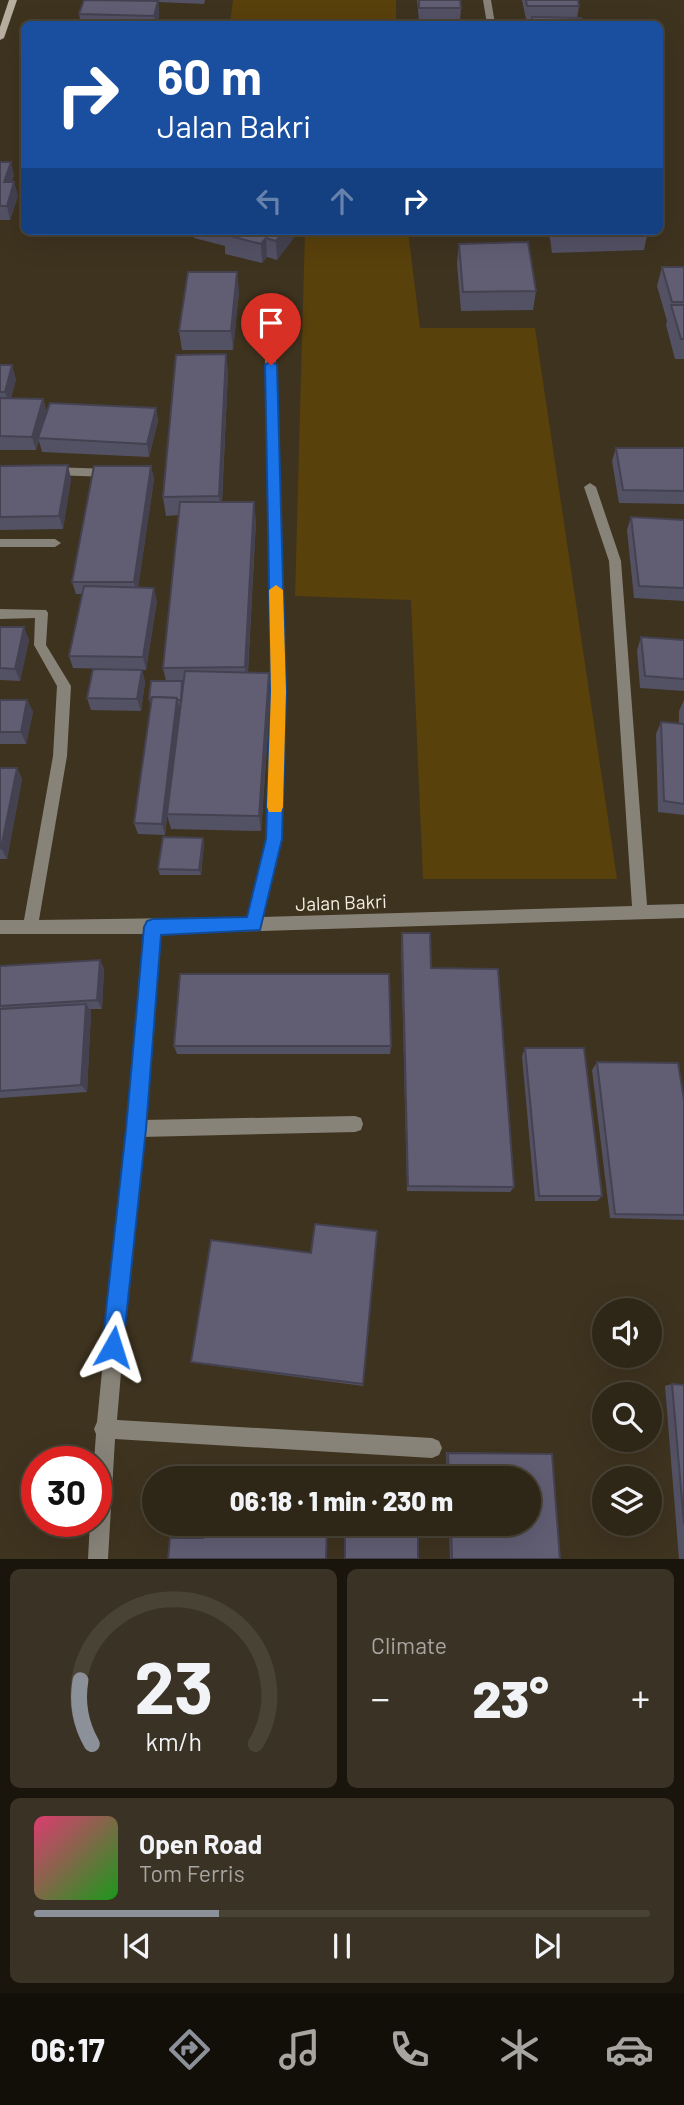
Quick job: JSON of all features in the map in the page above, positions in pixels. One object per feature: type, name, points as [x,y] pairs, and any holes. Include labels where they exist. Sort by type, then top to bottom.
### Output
[{"type":"street","points":[[0,38],[3,19],[13,0]]},
{"type":"street","points":[[487,0],[490,21]]},
{"type":"street","points":[[253,924],[274,839],[279,691],[270,310]]},
{"type":"street","points":[[40,471],[121,473]]},
{"type":"street","points":[[590,487],[615,561],[640,911]]},
{"type":"street","points":[[0,543],[55,544]]},
{"type":"street","points":[[0,614],[42,613],[40,645],[64,686],[60,756],[30,927]]},
{"type":"street","name":"Jalan Bakri","points":[[0,927],[153,927],[684,911]]},
{"type":"street","points":[[98,1559],[104,1429],[136,1129],[153,927]]},
{"type":"street","points":[[136,1129],[355,1124]]},
{"type":"street","points":[[104,1429],[432,1448]]},
{"type":"shaded area","points":[[233,0],[396,0],[396,21],[230,21]]},
{"type":"shaded area","points":[[305,235],[408,235],[420,328],[535,328],[617,879],[423,879],[411,600],[295,596]]},
{"type":"building","points":[[84,0],[158,1],[154,16],[79,14]]},
{"type":"building","points":[[419,0],[460,0],[461,8],[419,8]]},
{"type":"building","points":[[526,0],[578,0],[579,6],[527,6]]},
{"type":"building","points":[[532,17],[581,18],[582,21],[533,21]]},
{"type":"building","points":[[0,162],[11,162],[4,182],[14,182],[7,206],[0,206]]},
{"type":"building","points":[[227,235],[281,235],[276,241],[266,238],[261,244]]},
{"type":"building","points":[[528,242],[536,291],[463,292],[459,244]]},
{"type":"building","points":[[662,267],[684,267],[684,302],[672,302]]},
{"type":"building","points":[[188,272],[237,272],[231,331],[179,331]]},
{"type":"building","points":[[671,305],[684,305],[684,339],[681,339]]},
{"type":"building","points":[[226,354],[219,496],[163,497],[176,355]]},
{"type":"building","points":[[0,365],[12,365],[5,392],[0,392]]},
{"type":"building","points":[[0,398],[43,399],[32,437],[0,436]]},
{"type":"building","points":[[50,403],[156,408],[147,444],[38,438]]},
{"type":"building","points":[[616,448],[684,448],[684,491],[623,490]]},
{"type":"building","points":[[68,465],[59,516],[0,517],[0,466]]},
{"type":"building","points":[[94,466],[151,466],[134,582],[72,582]]},
{"type":"building","points":[[180,502],[254,502],[245,667],[163,668]]},
{"type":"building","points":[[631,517],[684,520],[684,588],[639,586]]},
{"type":"building","points":[[84,586],[154,588],[143,657],[69,656]]},
{"type":"building","points":[[0,627],[24,627],[15,669],[0,668]]},
{"type":"building","points":[[641,637],[684,640],[684,679],[645,676]]},
{"type":"building","points":[[93,669],[142,670],[137,699],[87,698]]},
{"type":"building","points":[[185,671],[269,673],[259,816],[167,814]]},
{"type":"building","points":[[151,681],[182,681],[181,700],[149,699]]},
{"type":"building","points":[[152,697],[177,698],[162,824],[134,823]]},
{"type":"building","points":[[0,700],[27,700],[21,732],[0,732]]},
{"type":"building","points":[[661,722],[684,724],[684,804],[664,801]]},
{"type":"building","points":[[0,768],[17,768],[1,848],[0,848]]},
{"type":"building","points":[[163,837],[203,838],[199,870],[158,869]]},
{"type":"building","points":[[402,933],[430,933],[431,968],[498,969],[514,1187],[408,1186]]},
{"type":"building","points":[[100,960],[97,1000],[0,1006],[0,966]]},
{"type":"building","points":[[180,974],[389,974],[391,1046],[174,1046]]},
{"type":"building","points":[[86,1004],[81,1085],[0,1091],[0,1009]]},
{"type":"building","points":[[525,1048],[584,1048],[602,1196],[539,1196]]},
{"type":"building","points":[[597,1062],[678,1063],[684,1100],[684,1215],[615,1214]]},
{"type":"building","points":[[315,1224],[377,1231],[363,1384],[191,1362],[211,1240],[311,1253]]},
{"type":"building","points":[[672,1384],[684,1385],[684,1524]]},
{"type":"building","points":[[448,1453],[552,1454],[560,1559],[452,1559],[451,1536],[541,1536],[541,1466],[448,1466]]},
{"type":"building","points":[[327,1536],[326,1559],[168,1559],[170,1538]]},
{"type":"building","points":[[345,1536],[418,1536],[418,1559],[345,1559]]},
{"type":"slow traffic","points":[[275,807],[279,691],[276,590]]},
{"type":"route","points":[[113,1347],[136,1129],[153,927],[253,924],[274,839],[279,691],[271,365]]}]
